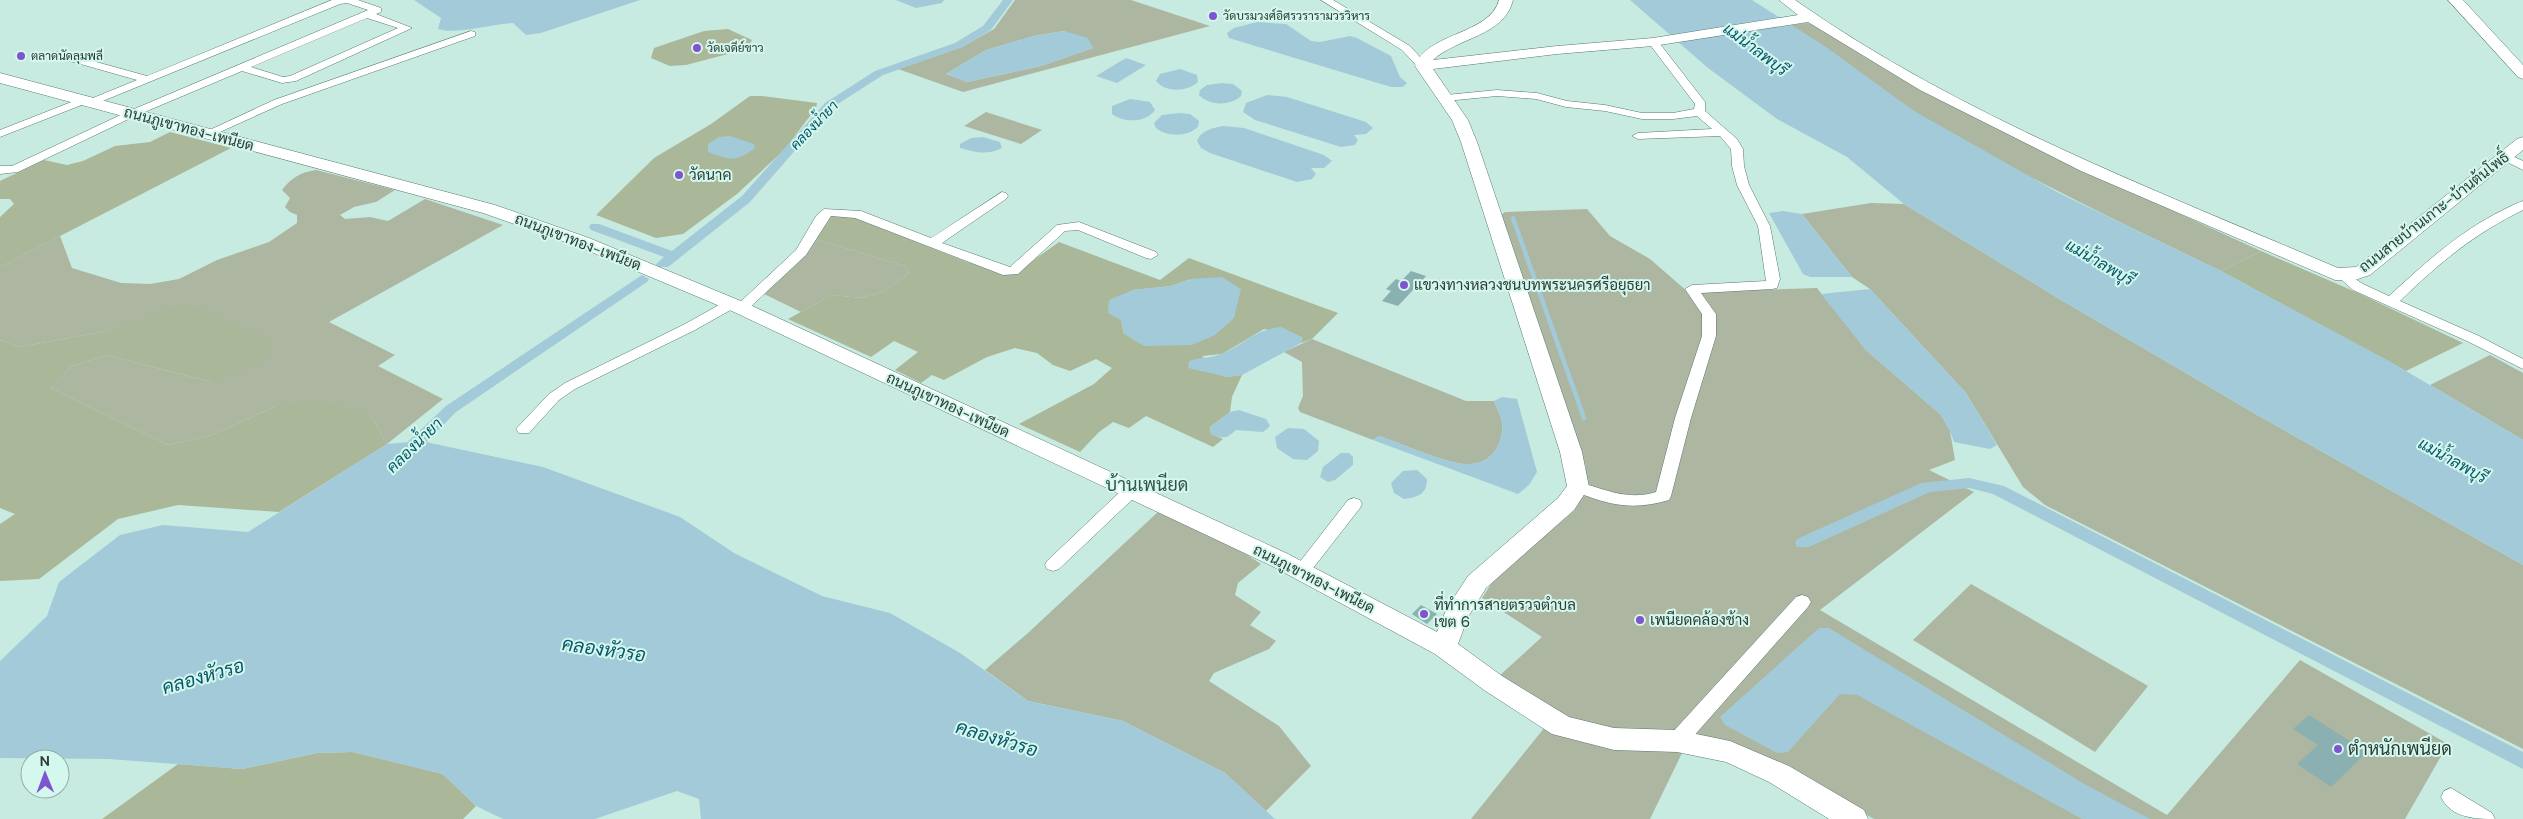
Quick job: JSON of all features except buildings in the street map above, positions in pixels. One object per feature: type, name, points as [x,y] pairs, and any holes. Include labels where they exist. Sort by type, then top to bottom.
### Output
[{"type":"street","points":[[0,134],[147,79],[338,1],[348,0],[377,9],[132,114],[14,169],[0,170]]},
{"type":"street","points":[[1326,0],[1406,48],[1423,66],[1460,120],[1572,452],[1578,487],[1566,504],[1477,582],[1456,616],[1444,647]]},
{"type":"street","points":[[1423,66],[1425,60],[1441,47],[1493,21],[1506,8],[1506,0]]},
{"type":"street","points":[[1786,0],[1810,18],[1925,87],[2088,167],[2323,271],[2343,275],[2358,286],[2474,339],[2523,365]]},
{"type":"street","points":[[2455,0],[2523,74]]},
{"type":"street","points":[[243,68],[282,80],[288,80],[407,28],[369,14]]},
{"type":"street","points":[[1423,66],[1657,42],[1810,18]]},
{"type":"street","points":[[207,134],[288,98],[471,34]]},
{"type":"street","points":[[1657,42],[1701,104],[1699,112]]},
{"type":"street","points":[[1441,47],[1445,56],[1461,62]]},
{"type":"street","points":[[56,54],[147,79]]},
{"type":"street","name":"ถนนภูเขาทอง-เพนียด","points":[[0,78],[498,212],[583,242],[736,306],[1301,572],[1444,647],[1492,683],[1562,726],[1614,739],[1677,741],[1730,752],[1779,774],[1854,819]]},
{"type":"street","points":[[1446,98],[1497,93],[1537,96],[1566,104],[1605,108],[1642,116],[1673,116],[1699,112],[1733,141],[1737,149],[1738,166],[1743,185],[1764,226],[1773,279],[1772,285],[1692,290],[1709,314],[1709,336],[1683,418],[1663,496],[1645,502],[1617,502],[1578,487]]},
{"type":"street","points":[[1638,136],[1723,132]]},
{"type":"street","name":"ถนนสายบ้านเกาะ-บ้านต้นโพธิ์","points":[[2343,275],[2363,271],[2503,156],[2523,142]]},
{"type":"street","points":[[2503,156],[2523,166]]},
{"type":"street","points":[[931,244],[1002,196]]},
{"type":"street","points":[[2391,302],[2413,283],[2424,269],[2453,247],[2491,220],[2523,205]]},
{"type":"street","points":[[524,429],[554,397],[570,386],[736,306],[801,252],[822,216],[828,212],[857,214],[931,244],[1003,270],[1013,271],[1061,228],[1071,226],[1151,255]]},
{"type":"street","points":[[1053,565],[1131,491]]},
{"type":"street","points":[[1301,572],[1354,504]]},
{"type":"street","points":[[1677,741],[1802,602]]},
{"type":"street","points":[[2451,797],[2484,819]]},
{"type":"green space","points":[[1015,0],[1131,0],[1210,26],[963,92],[898,69],[962,47],[994,29]],"holes":[[[1064,31],[1093,48],[1041,66],[967,82],[946,74],[986,50],[1034,36]]]},
{"type":"green space","points":[[1814,24],[2062,160],[2261,251],[2221,271],[2143,234],[1990,155],[1915,112],[1790,25]]},
{"type":"green space","points":[[728,29],[752,40],[747,49],[686,65],[670,66],[651,58],[654,48],[704,31]]},
{"type":"green space","points":[[750,96],[817,103],[816,108],[785,149],[737,194],[683,234],[656,238],[596,215],[654,158],[711,124]]},
{"type":"green space","points":[[986,112],[1042,130],[1021,144],[964,126]]},
{"type":"green space","points":[[170,132],[231,148],[0,267],[0,217],[14,204],[10,199],[0,199],[0,181],[44,160],[67,165],[83,161],[115,146],[150,142]]},
{"type":"green space","points":[[316,170],[395,190],[376,202],[354,207],[340,215],[345,219],[370,217],[388,221],[425,199],[503,225],[329,322],[395,355],[378,366],[443,399],[387,444],[370,414],[274,407],[212,435],[168,445],[51,388],[72,366],[107,355],[211,382],[185,305],[102,332],[19,347],[0,340],[0,267],[60,236],[72,268],[121,283],[150,284],[179,279],[217,260],[269,242],[297,223],[297,215],[285,207],[290,198],[282,190],[297,176]]},
{"type":"green space","points":[[1871,203],[1904,204],[2051,294],[2259,416],[2523,565],[2523,749],[2045,505],[2023,487],[1966,393],[1870,289],[1852,277],[1802,214]]},
{"type":"green space","points":[[1587,209],[1610,236],[1650,259],[1688,292],[1817,288],[1866,350],[1941,415],[1950,431],[1955,460],[1929,470],[1974,492],[1820,610],[2167,815],[2300,660],[2448,744],[2405,819],[1874,819],[1784,769],[1566,721],[1498,677],[1542,637],[1482,598],[1497,575],[1574,511],[1584,494],[1586,467],[1501,215],[1505,212]]},
{"type":"green space","points":[[834,215],[856,218],[967,262],[1014,274],[1059,242],[1160,280],[1189,258],[1338,313],[1312,339],[1301,343],[1302,337],[1264,329],[1222,354],[1202,356],[1226,377],[1242,375],[1232,397],[1230,412],[1210,427],[1211,434],[1223,439],[1213,447],[1146,416],[1129,428],[1113,422],[1099,432],[1080,452],[1019,424],[1094,384],[1112,368],[1096,359],[1070,371],[1053,365],[1037,353],[1015,348],[987,357],[944,380],[932,375],[921,383],[895,370],[918,352],[894,341],[871,357],[788,319],[832,295],[861,298],[885,291],[909,273],[905,266],[815,239],[827,219]],"holes":[[[1191,279],[1124,334],[1121,320],[1133,290],[1171,286]]]},
{"type":"green space","points":[[815,239],[905,266],[909,273],[885,291],[861,298],[832,295],[801,312],[764,294],[793,267]]},
{"type":"green space","points":[[2261,251],[2358,293],[2463,343],[2406,371],[2221,271]]},
{"type":"green space","points":[[185,304],[271,340],[272,351],[251,367],[211,382],[107,355],[72,366],[51,388],[168,445],[212,435],[274,407],[316,401],[370,414],[387,444],[279,512],[178,505],[118,519],[39,579],[0,581],[0,524],[15,514],[0,508],[0,340],[19,347],[102,332]]},
{"type":"green space","points":[[1312,339],[1466,401],[1494,401],[1502,423],[1501,438],[1495,451],[1491,456],[1478,463],[1462,464],[1438,458],[1379,436],[1373,440],[1300,412],[1298,408],[1303,396],[1302,362],[1284,352]]},
{"type":"green space","points":[[2490,355],[2523,373],[2523,440],[2430,385]]},
{"type":"green space","points":[[1159,511],[1229,543],[1261,564],[1238,583],[1235,595],[1261,612],[1250,625],[1276,641],[1269,649],[1214,673],[1209,681],[1279,726],[1311,766],[1266,811],[1225,773],[1123,721],[1028,701],[985,670],[1028,633]]},
{"type":"green space","points":[[1971,584],[2148,686],[2095,752],[1913,640]]},
{"type":"green space","points":[[1545,727],[1683,751],[1650,819],[1471,819]]},
{"type":"green space","points":[[353,752],[443,774],[476,806],[463,819],[102,819],[178,764],[242,769],[317,753]]},
{"type":"water","points":[[414,0],[640,0],[541,33],[526,35],[513,23],[454,31],[438,29],[441,18]]},
{"type":"water","points":[[896,0],[944,0],[942,3],[916,8]]},
{"type":"water","name":"แม่น้ำลพบุรี","points":[[1630,0],[1752,0],[1826,47],[1914,111],[2059,193],[2221,271],[2389,361],[2523,440],[2523,565],[2259,416],[2051,294],[1904,204],[1847,157],[1777,119],[1708,68]]},
{"type":"water","points":[[1257,22],[1286,24],[1311,41],[1320,42],[1350,36],[1357,38],[1391,56],[1400,77],[1407,83],[1403,87],[1391,87],[1229,38],[1227,33],[1234,28]]},
{"type":"water","points":[[1064,31],[1088,38],[1093,48],[1041,66],[967,82],[946,74],[986,50],[1034,36]]},
{"type":"water","points":[[1126,58],[1146,65],[1117,83],[1096,76]]},
{"type":"water","points":[[1180,69],[1197,75],[1198,82],[1188,88],[1177,90],[1165,88],[1156,81],[1160,74]]},
{"type":"water","points":[[1233,84],[1242,91],[1241,96],[1232,102],[1214,103],[1203,99],[1199,95],[1200,90],[1207,85]]},
{"type":"water","points":[[1267,95],[1287,97],[1366,122],[1373,128],[1366,134],[1354,135],[1358,140],[1355,145],[1341,147],[1255,120],[1243,112],[1246,103]]},
{"type":"water","points":[[1130,99],[1150,102],[1155,110],[1146,117],[1135,120],[1123,119],[1112,114],[1112,106]]},
{"type":"water","points":[[1190,114],[1199,121],[1198,127],[1188,133],[1177,135],[1166,133],[1156,128],[1154,123],[1162,115]]},
{"type":"water","points":[[1223,126],[1244,128],[1324,155],[1332,161],[1324,168],[1311,168],[1316,174],[1312,179],[1297,182],[1210,153],[1201,148],[1197,141],[1201,134]]},
{"type":"water","points":[[730,136],[754,144],[755,148],[742,156],[732,159],[708,152],[708,144],[719,137]]},
{"type":"water","points":[[983,137],[1000,142],[1002,148],[986,153],[960,148],[960,144],[971,138]]},
{"type":"water","points":[[1783,211],[1802,214],[1852,277],[1810,277],[1803,274],[1769,213]]},
{"type":"water","points":[[1222,277],[1241,289],[1234,318],[1215,335],[1192,345],[1144,346],[1124,334],[1121,320],[1108,313],[1109,300],[1133,290],[1171,286],[1191,279]]},
{"type":"water","points":[[1870,289],[1966,393],[1997,445],[1990,449],[1954,442],[1941,415],[1866,350],[1821,294]]},
{"type":"water","points":[[1281,327],[1302,337],[1301,343],[1242,375],[1227,377],[1188,368],[1189,361],[1220,355],[1257,334]]},
{"type":"water","points":[[1502,397],[1517,399],[1537,472],[1529,485],[1518,494],[1373,440],[1379,436],[1462,464],[1478,463],[1491,456],[1499,444],[1502,423],[1494,401]]},
{"type":"water","points":[[1239,410],[1266,419],[1270,426],[1263,432],[1236,430],[1225,437],[1211,434],[1210,427],[1230,412]]},
{"type":"water","points":[[1288,428],[1304,429],[1319,441],[1318,451],[1307,460],[1293,459],[1277,448],[1275,437]]},
{"type":"water","name":"คลองหัวรอ","points":[[421,441],[543,467],[680,517],[734,553],[822,596],[890,613],[960,653],[1028,701],[1123,721],[1225,773],[1275,819],[701,819],[699,799],[677,791],[595,819],[503,819],[476,806],[443,774],[353,752],[317,753],[242,769],[109,759],[70,759],[70,749],[20,749],[20,758],[0,758],[0,661],[47,616],[59,582],[120,535],[163,525],[248,532],[387,444]]},
{"type":"water","points":[[1341,453],[1349,453],[1353,457],[1353,465],[1335,480],[1328,482],[1320,477],[1323,467]]},
{"type":"water","points":[[1417,470],[1427,479],[1427,484],[1421,494],[1404,499],[1394,493],[1391,483],[1403,471]]},
{"type":"water","points":[[1819,628],[1829,628],[2086,785],[2150,819],[2082,819],[1857,695],[1840,694],[1788,752],[1777,753],[1725,725],[1720,717]]},
{"type":"waterway","name":"คลองน้ำยา","points":[[673,256],[746,199],[829,105],[879,73],[959,45],[987,28],[1008,0]]},
{"type":"waterway","points":[[1513,218],[1584,418]]},
{"type":"waterway","points":[[595,227],[673,256]]},
{"type":"waterway","name":"คลองน้ำยา","points":[[663,264],[673,256]]},
{"type":"waterway","name":"คลองน้ำยา","points":[[404,455],[451,409],[642,279]]},
{"type":"waterway","points":[[1803,543],[1927,487],[1969,483],[1998,490],[2523,761]]},
{"type":"place","name":"วัดบรมวงศ์อิศรวรารามวรวิหาร","points":[[1213,16]]},
{"type":"place","name":"วัดเจดีย์ขาว","points":[[697,48]]},
{"type":"place","name":"ตลาดนัดลุมพลี","points":[[21,56]]},
{"type":"place","name":"วัดนาค","points":[[679,175]]},
{"type":"place","name":"แขวงทางหลวงชนบทพระนครศรีอยุธยา","points":[[1404,285]]},
{"type":"place","name":"ที่ทำการสายตรวจตำบล เขต 6","points":[[1424,614]]},
{"type":"place","name":"เพนียดคล้องช้าง","points":[[1640,620]]},
{"type":"place","name":"ตำหนักเพนียด","points":[[2338,749]]},
{"type":"district","name":"บ้านเพนียด","points":[[1147,485]]}]
